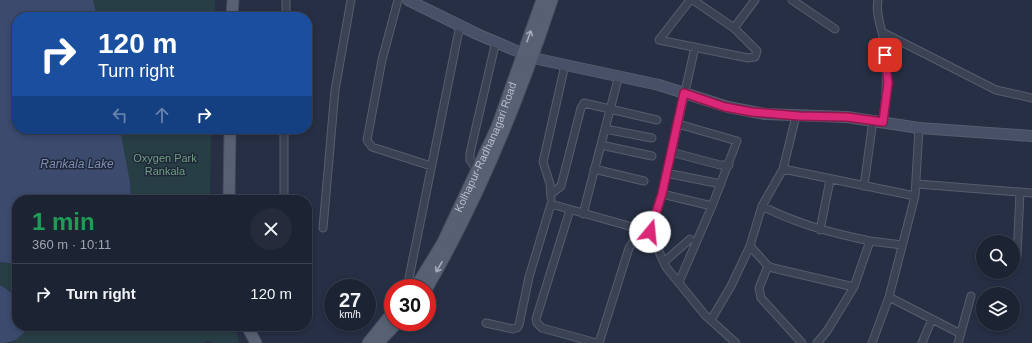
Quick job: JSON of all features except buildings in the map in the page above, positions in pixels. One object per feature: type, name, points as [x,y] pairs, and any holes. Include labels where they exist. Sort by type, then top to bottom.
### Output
[{"type":"main road","points":[[232,12],[233,0]]},
{"type":"main road","name":"Kolhapur-Radhanagari Road","points":[[421,279],[442,244],[497,127],[528,56],[542,0]]},
{"type":"main road","points":[[432,279],[445,257],[486,175],[528,56],[552,0]]},
{"type":"main road","points":[[229,195],[230,134]]},
{"type":"main road","points":[[368,343],[384,323]]},
{"type":"main road","points":[[250,331],[256,343]]},
{"type":"main road","points":[[378,343],[388,338]]},
{"type":"street","points":[[286,0],[286,12]]},
{"type":"street","points":[[323,228],[335,90],[351,0]]},
{"type":"street","points":[[398,0],[382,60],[367,140],[372,147],[431,166]]},
{"type":"street","points":[[408,0],[528,56],[565,65],[619,75],[684,93],[728,108],[765,114],[847,117],[919,128],[1032,136]]},
{"type":"street","points":[[690,0],[659,40],[748,58],[755,57],[757,51],[734,28],[693,0]]},
{"type":"street","points":[[734,28],[755,0]]},
{"type":"street","points":[[792,0],[835,29]]},
{"type":"street","points":[[864,186],[888,83],[882,32],[877,8],[878,0]]},
{"type":"street","points":[[409,279],[460,25]]},
{"type":"street","points":[[882,32],[996,90],[1032,98]]},
{"type":"street","points":[[477,170],[470,160],[470,153],[496,41]]},
{"type":"street","points":[[696,47],[684,93],[662,194],[650,232],[666,267],[711,320],[736,343]]},
{"type":"street","points":[[486,323],[513,329],[517,328],[519,325],[530,277],[551,204],[550,184],[544,162],[565,65]]},
{"type":"street","points":[[583,214],[619,75]]},
{"type":"street","points":[[551,194],[558,191],[561,186],[582,105],[587,103],[610,110],[657,120]]},
{"type":"street","points":[[711,320],[731,286],[750,246],[762,206],[783,169],[796,116]]},
{"type":"street","points":[[678,124],[738,141],[679,282]]},
{"type":"street","points":[[872,343],[889,297],[915,196],[917,184],[919,128]]},
{"type":"street","points":[[605,129],[652,138]]},
{"type":"street","points":[[284,134],[284,195]]},
{"type":"street","points":[[601,145],[652,156]]},
{"type":"street","points":[[671,152],[729,165]]},
{"type":"street","points":[[720,164],[724,175]]},
{"type":"street","points":[[594,169],[644,181]]},
{"type":"street","points":[[783,169],[830,180],[915,196]]},
{"type":"street","points":[[666,173],[721,184]]},
{"type":"street","points":[[820,230],[830,180]]},
{"type":"street","points":[[917,184],[1032,193]]},
{"type":"street","points":[[1018,235],[1020,192]]},
{"type":"street","points":[[662,194],[712,206]]},
{"type":"street","points":[[551,204],[650,232]]},
{"type":"street","points":[[762,206],[788,220],[820,230],[870,241],[902,245]]},
{"type":"street","points":[[570,210],[536,319],[537,323],[542,328],[598,343],[629,248],[640,230]]},
{"type":"street","points":[[664,262],[690,239]]},
{"type":"street","points":[[817,343],[827,331],[854,287],[870,241]]},
{"type":"street","points":[[750,246],[768,266],[854,287]]},
{"type":"street","points":[[768,266],[759,288],[761,298],[802,343]]},
{"type":"street","points":[[958,343],[971,296]]},
{"type":"street","points":[[889,297],[961,334]]},
{"type":"street","points":[[922,343],[932,319]]},
{"type":"green space","points":[[93,0],[215,0],[215,12],[96,12]]},
{"type":"green space","name":"Oxygen Park Rankala","points":[[121,134],[211,134],[210,195],[131,195],[130,182]]},
{"type":"green space","points":[[0,262],[12,263],[12,291],[0,285]]},
{"type":"green space","points":[[25,331],[236,331],[239,341],[238,343],[213,343],[207,341],[204,343],[10,343],[20,337]]},
{"type":"water","name":"Rankala Lake","points":[[0,0],[93,0],[96,12],[12,12],[12,134],[121,134],[130,182],[131,195],[12,195],[12,263],[0,262]]},
{"type":"water","points":[[0,285],[12,293],[12,331],[25,331],[14,341],[0,343]]},
{"type":"route","points":[[650,232],[662,194],[684,93],[725,107],[765,114],[847,117],[883,122],[888,83],[885,55]]}]
